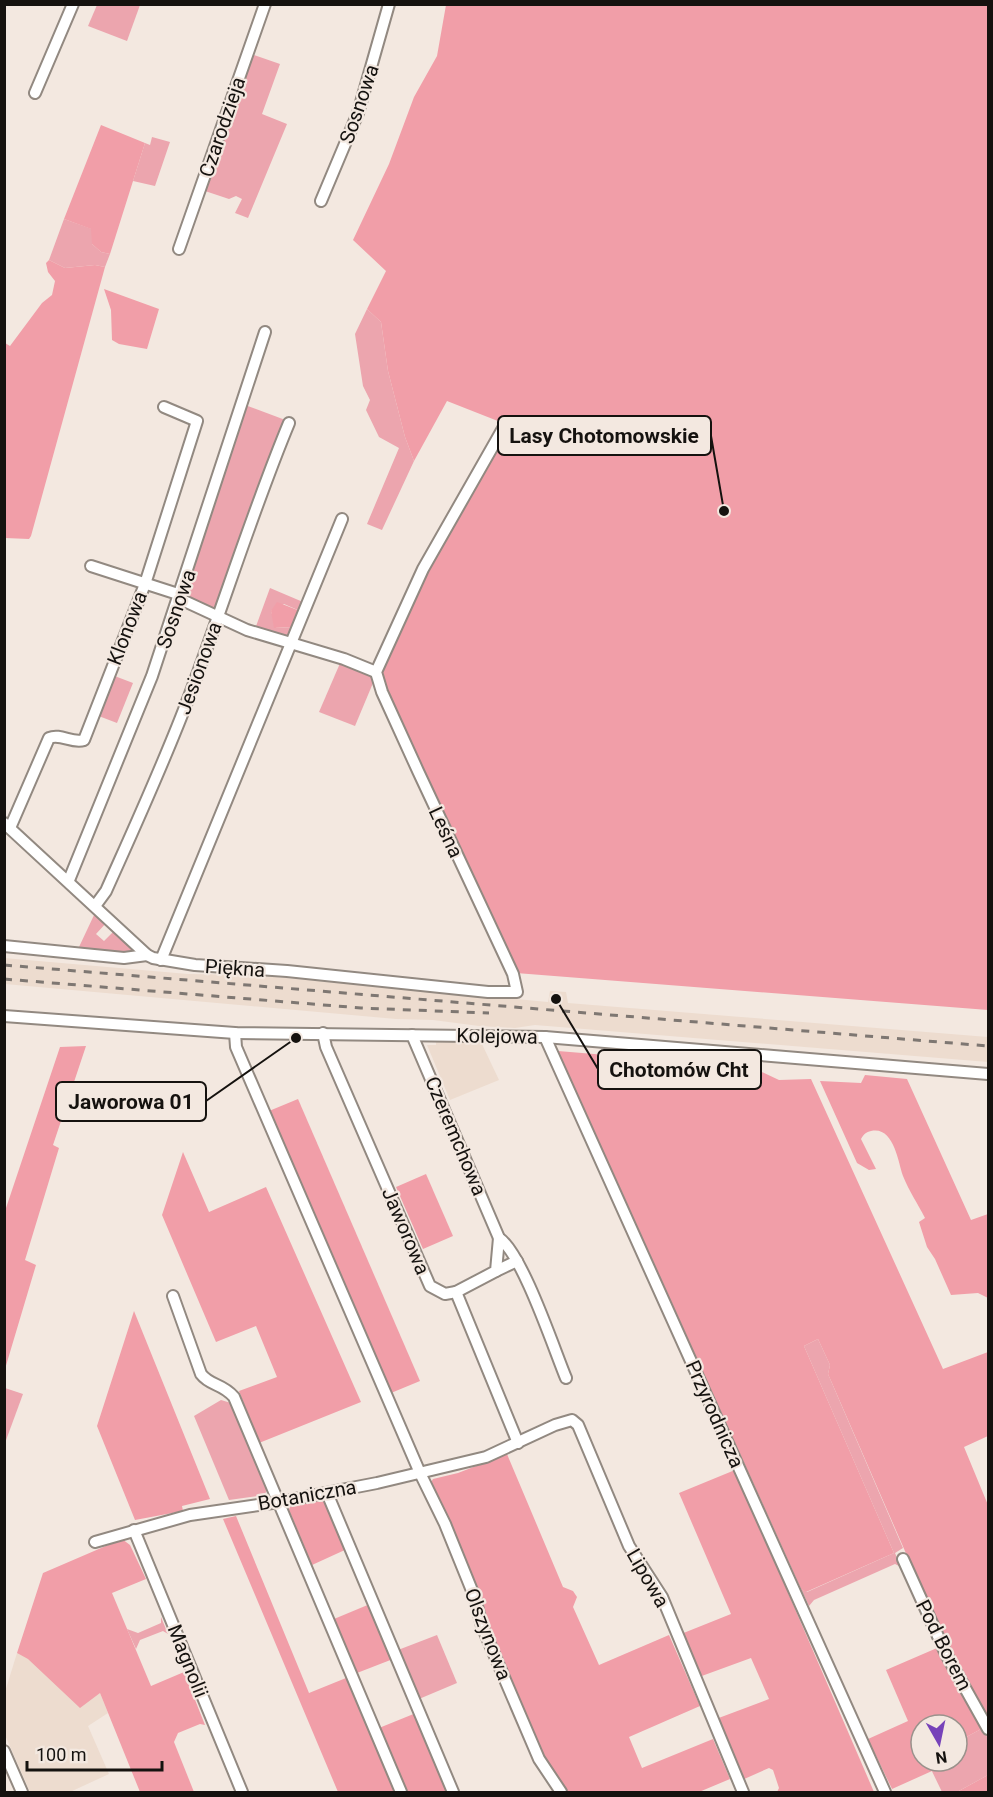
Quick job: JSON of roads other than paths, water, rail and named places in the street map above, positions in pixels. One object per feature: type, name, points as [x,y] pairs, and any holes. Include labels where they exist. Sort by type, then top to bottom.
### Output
[{"type":"street","points":[[35,93],[73,4]]},
{"type":"street","name":"Czarodzieja","points":[[179,249],[265,4]]},
{"type":"street","name":"Sosnowa","points":[[321,201],[358,113],[389,4]]},
{"type":"street","name":"Sosnowa","points":[[69,880],[152,676],[266,332]]},
{"type":"street","name":"Klonowa","points":[[7,826],[49,738],[60,736],[77,741],[84,740],[145,584],[197,421],[164,407]]},
{"type":"street","name":"Jesionowa","points":[[94,906],[105,891],[153,786],[218,616],[252,516],[289,423]]},
{"type":"street","points":[[91,566],[180,597],[247,630],[344,659],[376,672],[423,569],[505,425]]},
{"type":"street","points":[[161,960],[342,519]]},
{"type":"street","name":"Leśna","points":[[376,672],[413,762],[513,974],[517,992]]},
{"type":"street","name":"Piękna","points":[[7,826],[69,880],[147,955],[161,960],[488,992],[517,992]]},
{"type":"street","points":[[4,946],[133,959],[147,955]]},
{"type":"street","name":"Kolejowa","points":[[4,1016],[235,1033],[545,1037],[988,1074]]},
{"type":"street","name":"Olszynowa","points":[[235,1033],[236,1047],[420,1473],[445,1524],[475,1598],[482,1626],[539,1758],[561,1792]]},
{"type":"street","name":"Jaworowa","points":[[323,1034],[326,1047],[430,1286],[445,1294],[456,1292]]},
{"type":"street","name":"Czeremchowa","points":[[412,1035],[499,1238],[496,1271]]},
{"type":"street","name":"Przyrodnicza","points":[[545,1037],[885,1792]]},
{"type":"street","name":"Czeremchowa","points":[[499,1238],[507,1244],[517,1261],[566,1378]]},
{"type":"street","points":[[517,1261],[456,1292],[518,1443]]},
{"type":"street","points":[[173,1296],[201,1374],[205,1379],[226,1388],[234,1397],[401,1792]]},
{"type":"street","name":"Lipowa","points":[[518,1443],[568,1420],[578,1425],[630,1546],[662,1597],[743,1792]]},
{"type":"street","name":"Botaniczna","points":[[95,1542],[225,1508],[279,1502],[420,1473],[486,1457],[518,1443]]},
{"type":"street","points":[[327,1492],[453,1792]]},
{"type":"street","name":"Magnolii","points":[[134,1530],[242,1792]]},
{"type":"street","name":"Pod Borem","points":[[903,1559],[946,1654],[988,1729]]},
{"type":"street","points":[[4,1751],[22,1792]]},
{"type":"railway","points":[[4,965],[988,1046]]},
{"type":"railway","points":[[4,979],[361,1008],[489,1013]]},
{"type":"place","name":"Lasy Chotomowskie","points":[[724,511]]},
{"type":"place","name":"Chotomów Cht","points":[[556,999]]},
{"type":"place","name":"Jaworowa 01","points":[[296,1038]]}]
